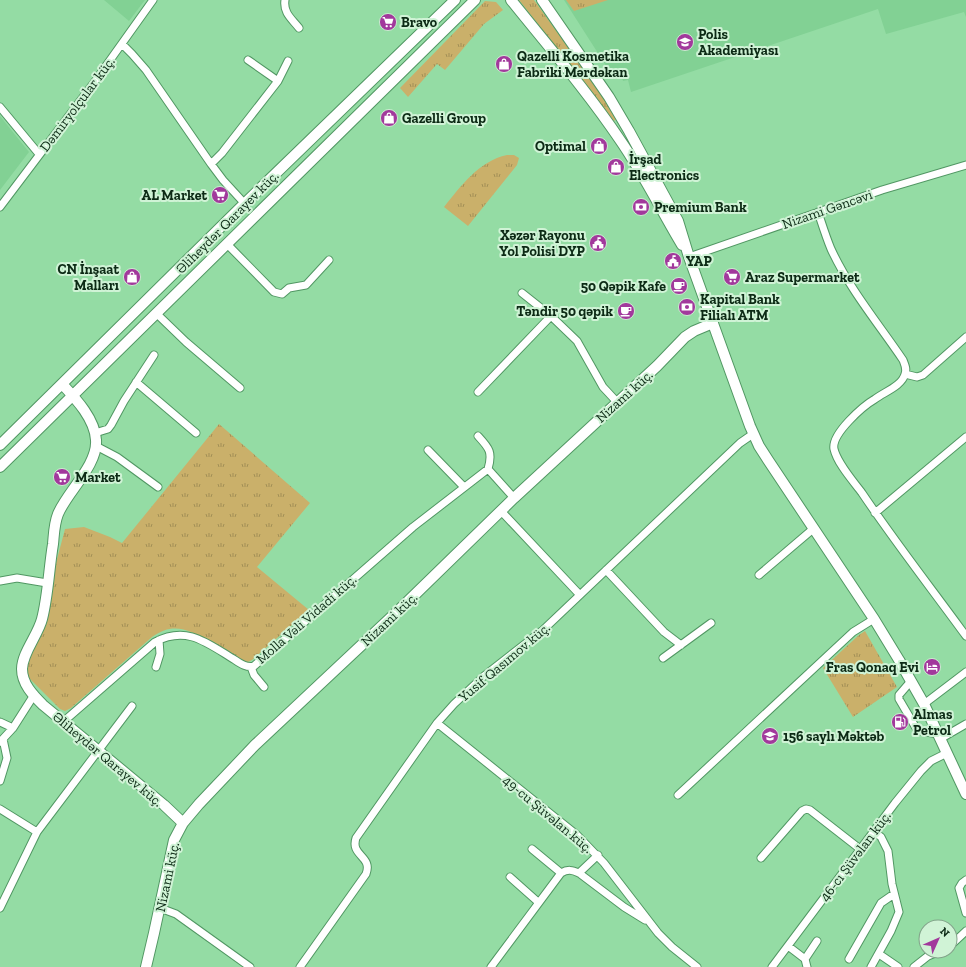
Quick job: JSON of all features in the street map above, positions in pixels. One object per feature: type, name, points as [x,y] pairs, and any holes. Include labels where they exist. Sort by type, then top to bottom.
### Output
[{"type":"main road","name":"Əliheydər Qarayev küç.","points":[[0,445],[455,0]]},
{"type":"main road","name":"Əliheydər Qarayev küç.","points":[[0,467],[475,0]]},
{"type":"main road","points":[[511,0],[588,96],[619,138],[642,174],[689,257]]},
{"type":"main road","points":[[542,0],[609,98],[629,131],[678,221],[689,257],[753,434],[812,529],[874,619],[911,681],[924,704],[966,794]]},
{"type":"main road","points":[[360,92],[370,103]]},
{"type":"main road","points":[[142,306],[140,312],[142,317],[147,319],[154,316]]},
{"type":"main road","name":"Nizami küç.","points":[[146,967],[174,840],[183,823],[199,804],[255,745],[400,610],[514,498],[657,366],[690,333],[713,323]]},
{"type":"main road","points":[[62,384],[72,395]]},
{"type":"main road","name":"Əliheydər Qarayev küç.","points":[[72,395],[83,409],[95,433],[96,446],[89,465],[69,494],[55,523],[42,621],[23,662],[22,669],[24,681],[34,695],[63,722],[164,805],[183,823]]},
{"type":"street","name":"Dəmiryolçular küç.","points":[[0,207],[122,44],[153,0]]},
{"type":"street","points":[[285,0],[285,12],[300,28]]},
{"type":"street","points":[[122,44],[146,70],[211,164],[223,180],[245,204]]},
{"type":"street","points":[[248,60],[278,81]]},
{"type":"street","points":[[211,164],[222,153],[278,81],[288,61]]},
{"type":"street","points":[[0,106],[40,154]]},
{"type":"street","name":"Nizami Gəncəvi","points":[[689,257],[882,190],[966,165]]},
{"type":"street","points":[[818,212],[837,260],[862,303],[903,360],[906,367],[906,374],[899,383],[860,411],[839,434],[834,445],[834,449],[841,463],[875,513],[966,636]]},
{"type":"street","points":[[227,244],[274,292],[278,294],[282,294],[289,288],[306,284],[329,260]]},
{"type":"street","points":[[522,294],[551,316],[577,341],[603,387],[617,402]]},
{"type":"street","points":[[154,316],[240,388]]},
{"type":"street","points":[[478,392],[551,316]]},
{"type":"street","points":[[906,374],[917,377],[923,375],[966,337]]},
{"type":"street","points":[[95,433],[108,429],[112,424],[136,382],[154,355]]},
{"type":"street","points":[[136,382],[196,433]]},
{"type":"street","name":"Yusif Qasımov küç.","points":[[300,967],[366,874],[368,863],[355,848],[354,843],[356,838],[438,723],[454,704],[473,685],[536,637],[740,443],[753,434]]},
{"type":"street","points":[[478,436],[490,452],[491,456],[488,468],[514,498]]},
{"type":"street","points":[[875,513],[966,437]]},
{"type":"street","points":[[96,446],[117,456],[158,487]]},
{"type":"street","points":[[428,450],[464,487]]},
{"type":"street","name":"Molla Vəli Vidadi küç.","points":[[63,722],[159,640],[171,636],[188,636],[207,644],[246,666],[251,667],[259,662],[321,606],[413,527],[488,468]]},
{"type":"street","points":[[501,511],[580,595]]},
{"type":"street","points":[[759,575],[812,529]]},
{"type":"street","points":[[606,570],[664,632],[681,645]]},
{"type":"street","points":[[0,581],[17,578],[47,583]]},
{"type":"street","points":[[678,795],[853,632],[874,619]]},
{"type":"street","points":[[663,658],[711,623]]},
{"type":"street","points":[[156,667],[160,654],[159,640]]},
{"type":"street","points":[[251,667],[254,675],[264,687]]},
{"type":"street","points":[[924,704],[966,672]]},
{"type":"street","points":[[911,681],[899,695],[899,699],[916,728],[920,731],[939,736],[966,724]]},
{"type":"street","points":[[0,781],[7,758],[2,741],[13,728],[34,695]]},
{"type":"street","points":[[0,908],[37,832],[132,706]]},
{"type":"street","points":[[0,722],[13,728]]},
{"type":"street","name":"49-cu Şüvəlan küç.","points":[[438,723],[577,835],[598,855],[648,922],[672,947],[697,967]]},
{"type":"street","name":"46-cı Şüvəlan küç.","points":[[772,967],[860,848],[921,771],[931,761],[947,753]]},
{"type":"street","points":[[0,808],[37,832]]},
{"type":"street","points":[[761,858],[802,811],[806,809],[810,810],[860,848]]},
{"type":"street","points":[[871,967],[897,920],[898,912],[888,850],[880,837],[873,831]]},
{"type":"street","points":[[532,849],[561,873]]},
{"type":"street","points":[[579,873],[598,855]]},
{"type":"street","points":[[491,967],[561,873],[572,870],[579,873],[624,907],[648,922]]},
{"type":"street","points":[[510,877],[538,902]]},
{"type":"street","points":[[966,880],[959,888],[966,913]]},
{"type":"street","points":[[849,959],[881,903],[894,894]]},
{"type":"street","points":[[160,908],[176,914],[250,967]]},
{"type":"street","points":[[958,938],[966,931]]},
{"type":"street","points":[[788,946],[806,963],[817,941]]},
{"type":"street","points":[[879,954],[898,967]]},
{"type":"street","points":[[914,967],[924,959]]},
{"type":"shaded area","points":[[104,0],[145,0],[129,21]]},
{"type":"shaded area","name":"Polis Akademiyası","points":[[564,0],[966,0],[966,17],[964,12],[886,34],[878,9],[631,92],[628,80],[623,81],[619,68],[610,72]]},
{"type":"shaded area","points":[[0,116],[29,152],[0,190]]},
{"type":"green space","points":[[519,0],[534,0],[618,117],[614,121]]},
{"type":"green space","points":[[566,0],[608,0],[574,11]]},
{"type":"green space","points":[[485,1],[496,2],[503,10],[484,24],[445,70],[437,64],[408,97],[400,88]]},
{"type":"green space","points":[[507,155],[514,155],[519,158],[517,165],[468,226],[444,207],[471,175],[497,158]]},
{"type":"green space","points":[[219,424],[310,503],[257,567],[309,610],[248,662],[243,661],[188,631],[174,628],[167,629],[152,637],[71,708],[65,711],[60,709],[29,678],[26,670],[27,664],[46,624],[56,563],[65,529],[84,527],[122,543]]},
{"type":"green space","points":[[865,631],[897,687],[853,717],[823,668]]},
{"type":"place","name":"Bravo","points":[[388,22]]},
{"type":"place","name":"Polis Akademiyası","points":[[685,42]]},
{"type":"place","name":"Qazelli Kosmetika Fabriki Mərdəkan","points":[[504,64]]},
{"type":"place","name":"Gazelli Group","points":[[389,118]]},
{"type":"place","name":"Optimal","points":[[599,146]]},
{"type":"place","name":"İrşad Electronics","points":[[616,167]]},
{"type":"place","name":"AL Market","points":[[220,195]]},
{"type":"place","name":"Premium Bank","points":[[641,207]]},
{"type":"place","name":"Xəzər Rayonu Yol Polisi DYP","points":[[598,243]]},
{"type":"place","name":"YAP","points":[[673,261]]},
{"type":"place","name":"CN İnşaat Malları","points":[[132,277]]},
{"type":"place","name":"Araz Supermarket","points":[[732,277]]},
{"type":"place","name":"50 Qəpik Kafe","points":[[679,286]]},
{"type":"place","name":"Kapital Bank Filialı ATM","points":[[687,307]]},
{"type":"place","name":"Təndir 50 qəpik","points":[[626,311]]},
{"type":"place","name":"Market","points":[[62,477]]},
{"type":"place","name":"Fras Qonaq Evi","points":[[932,667]]},
{"type":"place","name":"Almas Petrol","points":[[900,722]]},
{"type":"place","name":"156 saylı Məktəb","points":[[770,736]]}]
